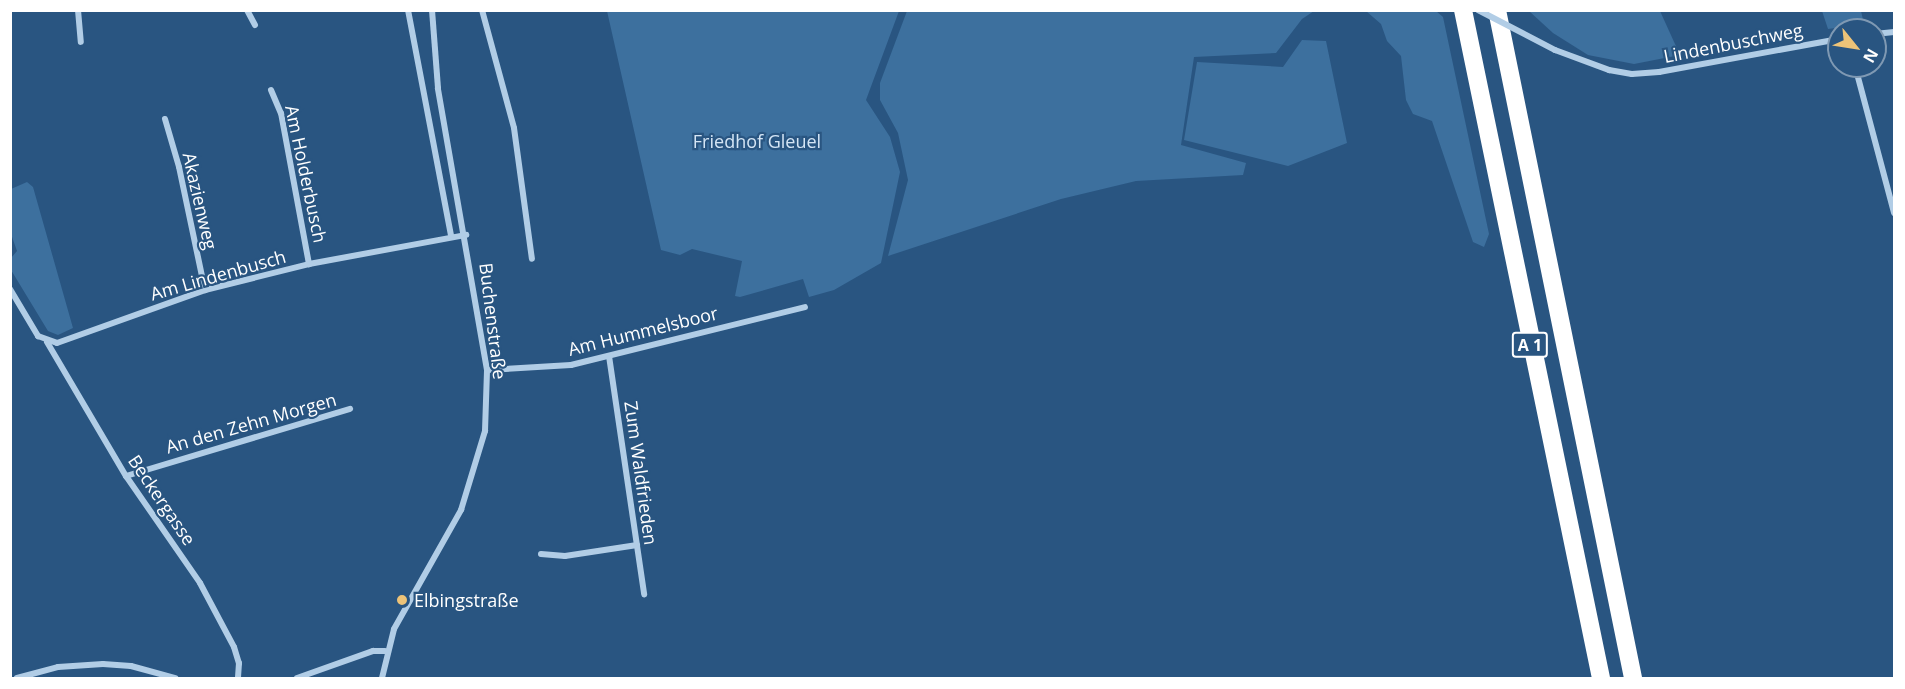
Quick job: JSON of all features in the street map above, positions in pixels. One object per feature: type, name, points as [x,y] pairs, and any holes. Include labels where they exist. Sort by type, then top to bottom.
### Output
[{"type":"highway","name":"A 1","points":[[1463,10],[1600,678]]},
{"type":"highway","name":"A 1","points":[[1497,10],[1633,678]]},
{"type":"street","points":[[78,10],[81,42]]},
{"type":"street","points":[[247,10],[255,25]]},
{"type":"street","points":[[408,10],[451,236]]},
{"type":"street","name":"Buchenstraße","points":[[382,678],[385,651],[407,603],[461,510],[485,431],[487,370],[466,235],[438,88],[432,10]]},
{"type":"street","points":[[482,10],[514,128],[532,259]]},
{"type":"street","name":"Lindenbuschweg","points":[[1478,10],[1555,50],[1609,70],[1632,74],[1659,72],[1827,41]]},
{"type":"street","points":[[1859,78],[1894,213]]},
{"type":"street","name":"Am Holderbusch","points":[[271,90],[281,113],[309,264]]},
{"type":"street","name":"Akazienweg","points":[[165,119],[179,167],[205,291]]},
{"type":"street","name":"Am Lindenbusch","points":[[46,342],[57,343],[205,291],[309,264],[466,235]]},
{"type":"street","points":[[10,289],[38,336],[46,342]]},
{"type":"street","name":"Am Hummelsboor","points":[[487,370],[556,368],[804,307]]},
{"type":"street","name":"Beckergasse","points":[[46,342],[126,476],[200,583],[234,647],[239,663],[238,678]]},
{"type":"street","name":"Zum Waldfrieden","points":[[609,356],[644,594]]},
{"type":"street","name":"An den Zehn Morgen","points":[[126,476],[350,409]]},
{"type":"street","points":[[541,554],[565,556],[636,545]]},
{"type":"street","points":[[297,678],[373,651],[385,651]]},
{"type":"street","points":[[16,678],[58,667],[103,664],[131,666],[175,678]]},
{"type":"green space","points":[[907,10],[1314,11],[1302,19],[1276,53],[1194,57],[1181,145],[1246,163],[1243,175],[1136,181],[1061,199],[888,256],[908,180],[898,133],[880,100],[880,83]]},
{"type":"green space","name":"Friedhof Gleuel","points":[[607,11],[899,11],[866,100],[890,137],[900,172],[881,263],[834,290],[809,297],[803,279],[740,297],[735,296],[742,261],[692,249],[680,255],[661,250]]},
{"type":"green space","points":[[1366,11],[1436,11],[1443,17],[1489,234],[1484,247],[1473,242],[1432,121],[1413,114],[1406,100],[1401,56],[1387,41],[1381,24]]},
{"type":"green space","points":[[1529,11],[1660,11],[1680,55],[1634,64],[1588,55],[1553,33]]},
{"type":"green space","points":[[1822,11],[1861,11],[1863,18],[1827,18],[1827,26]]},
{"type":"green space","points":[[1302,40],[1326,41],[1347,143],[1288,166],[1184,140],[1197,62],[1283,67]]},
{"type":"green space","points":[[27,182],[33,187],[73,328],[58,335],[48,331],[11,270],[11,258],[17,251],[11,234],[11,189]]},
{"type":"place","name":"Elbingstraße","points":[[402,600]]}]
